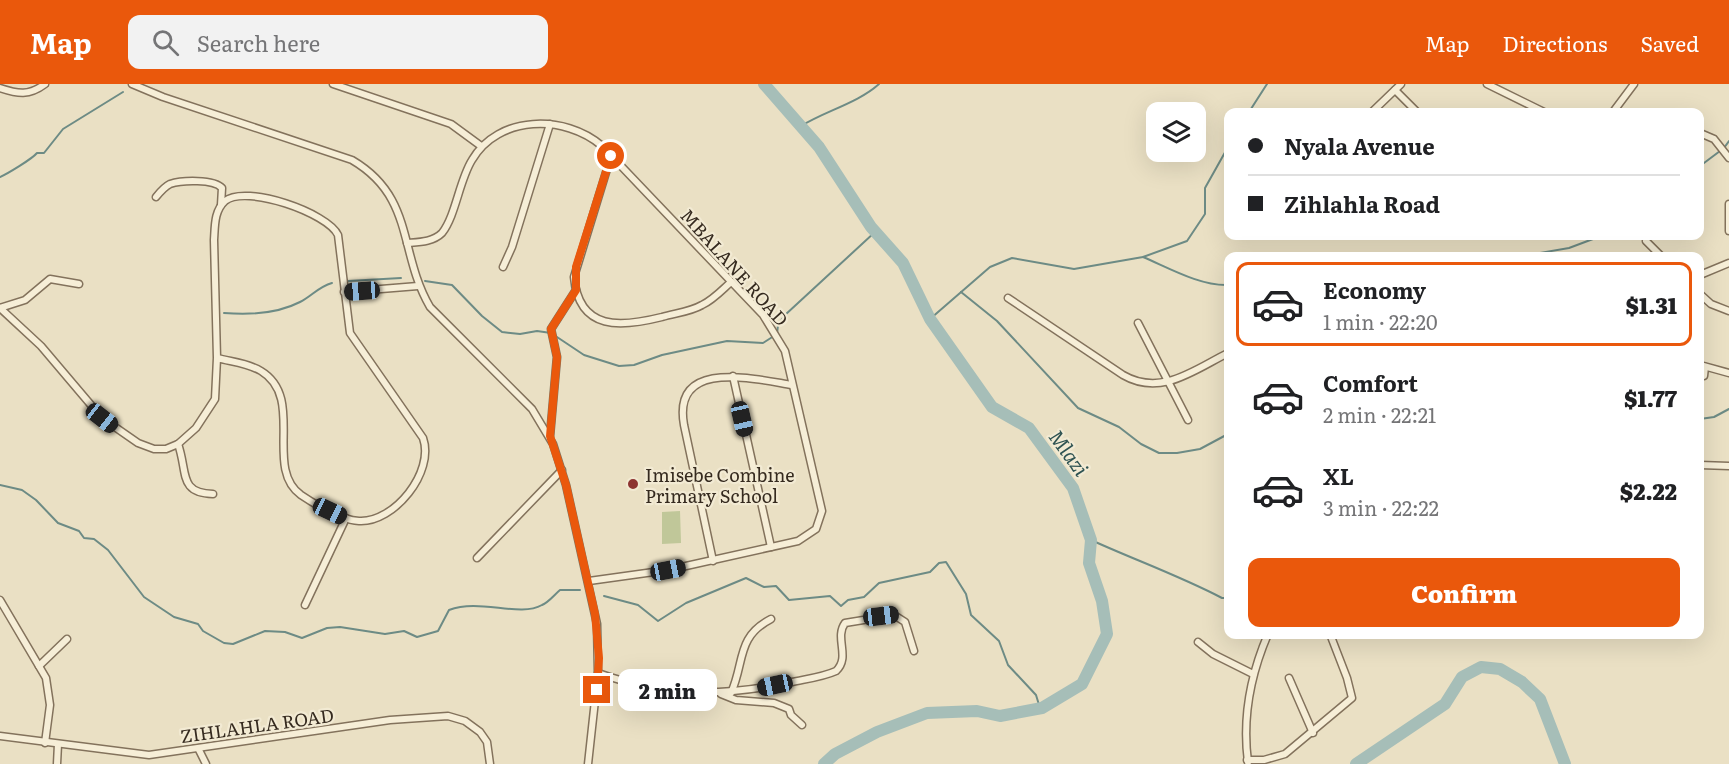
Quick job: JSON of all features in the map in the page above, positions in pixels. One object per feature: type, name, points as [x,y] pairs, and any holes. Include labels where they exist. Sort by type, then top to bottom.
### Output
[{"type":"street","points":[[0,88],[23,94],[45,84]]},
{"type":"street","points":[[132,84],[163,97],[335,154],[361,166],[378,180],[393,199],[418,286],[437,316],[532,409],[550,436],[562,470],[597,624],[598,673],[588,764]]},
{"type":"street","points":[[333,84],[451,124],[481,146],[465,173],[444,230],[433,239],[407,243]]},
{"type":"street","points":[[1376,108],[1401,84]]},
{"type":"street","points":[[1487,84],[1536,108]]},
{"type":"street","points":[[1616,108],[1634,84]]},
{"type":"street","points":[[1395,90],[1413,108]]},
{"type":"street","name":"MBALANE ROAD","points":[[481,146],[514,128],[534,123],[568,127],[589,136],[611,156],[763,315],[778,335],[785,351],[822,516],[816,529],[806,537],[713,561],[648,574],[588,581]]},
{"type":"street","points":[[503,267],[512,247],[550,124]]},
{"type":"street","points":[[1704,135],[1720,143],[1729,158]]},
{"type":"street","points":[[611,156],[576,267],[576,290],[585,308],[596,318],[609,323],[627,325],[699,307],[731,282]]},
{"type":"street","points":[[79,284],[50,279],[25,300],[0,308],[34,339],[94,410],[112,426],[127,437],[154,449],[166,449],[178,444],[196,428],[212,405],[217,387],[214,240],[222,188],[215,182],[172,183],[163,188],[156,197]]},
{"type":"street","points":[[218,358],[255,368],[274,382],[283,406],[288,479],[299,494],[346,518],[357,521],[375,519],[391,510],[419,476],[426,450],[421,434],[354,341],[349,327],[340,242],[335,229],[326,220],[256,196],[237,195],[221,205]]},
{"type":"street","points":[[1729,204],[1729,231]]},
{"type":"street","points":[[1646,241],[1657,252]]},
{"type":"street","points":[[1704,273],[1729,263]]},
{"type":"street","points":[[344,292],[418,286]]},
{"type":"street","points":[[550,436],[557,357],[551,329],[576,290]]},
{"type":"street","points":[[1008,298],[1130,379],[1146,385],[1168,382],[1224,355]]},
{"type":"street","points":[[1704,298],[1711,304],[1729,311]]},
{"type":"street","points":[[1138,323],[1188,420]]},
{"type":"street","points":[[1704,367],[1729,373]]},
{"type":"street","points":[[733,376],[771,547]]},
{"type":"street","points":[[713,561],[682,407],[685,397],[695,386],[713,378],[733,376],[792,385]]},
{"type":"street","points":[[178,444],[189,487],[195,492],[213,494]]},
{"type":"street","points":[[1704,465],[1729,466]]},
{"type":"street","points":[[477,558],[562,470]]},
{"type":"street","points":[[305,605],[346,518]]},
{"type":"street","points":[[0,600],[46,678],[50,696],[45,743]]},
{"type":"street","points":[[598,673],[648,689],[731,693],[836,671],[843,660],[841,631],[849,621],[898,616],[907,627],[914,651]]},
{"type":"street","points":[[731,693],[746,641],[755,628],[771,619]]},
{"type":"street","points":[[39,666],[67,639]]},
{"type":"street","points":[[1266,639],[1253,674],[1246,716],[1248,762],[1285,754],[1352,696],[1331,639]]},
{"type":"street","points":[[1198,642],[1213,654],[1253,674]]},
{"type":"street","points":[[1289,678],[1313,732]]},
{"type":"street","points":[[719,693],[736,700],[779,705],[789,709],[791,715],[802,725]]},
{"type":"street","name":"ZIHLAHLA ROAD","points":[[0,736],[149,755],[199,750],[390,720],[448,716],[465,721],[480,732],[487,742],[490,764]]},
{"type":"street","points":[[57,764],[58,744]]},
{"type":"street","points":[[199,750],[206,764]]},
{"type":"green space","points":[[680,511],[681,543],[662,544],[662,512]]},
{"type":"waterway","name":"Mlazi","points":[[764,84],[819,147],[871,227],[903,263],[930,319],[992,407],[1029,428],[1073,488],[1091,540],[1089,563],[1102,601],[1107,634],[1082,684],[1042,708],[1000,716],[977,711],[927,713],[877,732],[835,754],[824,764]]},
{"type":"waterway","points":[[801,126],[851,102],[879,84]]},
{"type":"waterway","points":[[1252,108],[1267,84]]},
{"type":"waterway","points":[[0,177],[37,153],[44,153],[63,129],[123,92]]},
{"type":"waterway","points":[[1704,163],[1724,148],[1729,141]]},
{"type":"waterway","points":[[930,319],[990,267],[1012,258],[1074,269],[1143,257],[1187,241],[1205,214],[1205,188],[1224,154]]},
{"type":"waterway","points":[[425,281],[452,285],[482,316],[502,332],[551,333],[584,355],[619,366],[634,365],[662,355],[727,341],[763,343],[777,334],[778,325],[785,315],[875,232]]},
{"type":"waterway","points":[[1546,252],[1569,248],[1590,240]]},
{"type":"waterway","points":[[1143,257],[1207,283],[1224,285]]},
{"type":"waterway","points":[[348,281],[401,278]]},
{"type":"waterway","points":[[224,313],[253,314],[282,309],[300,302],[332,283]]},
{"type":"waterway","points":[[961,292],[997,321],[1078,408],[1119,427],[1141,444],[1159,453],[1177,453],[1200,449],[1224,436]]},
{"type":"waterway","points":[[1704,418],[1714,417],[1729,409]]},
{"type":"waterway","points":[[0,485],[22,490],[36,500],[58,523],[79,531],[84,538],[94,539],[108,550],[144,597],[174,617],[198,624],[203,631],[224,643],[233,644],[265,631],[285,632],[302,638],[327,628],[340,627],[385,634],[404,631],[417,637],[438,631],[449,610],[473,606],[522,610],[542,605],[560,590],[580,590]]},
{"type":"waterway","points":[[1091,540],[1224,598]]},
{"type":"waterway","points":[[604,596],[638,605],[658,621],[686,603],[746,578],[764,587],[776,586],[789,600],[830,596],[841,606],[848,600],[864,597],[879,583],[930,572],[939,563],[946,562],[966,594],[971,615],[999,641],[1008,665],[1036,695],[1040,708]]},
{"type":"waterway","points":[[1356,764],[1445,704],[1462,677],[1481,667],[1500,669],[1522,682],[1540,699],[1565,764]]},
{"type":"place","name":"Imisebe Combine Primary School","points":[[633,484]]},
{"type":"route","points":[[597,690],[599,658],[595,614],[566,485],[550,436],[553,427],[552,405],[557,357],[551,329],[576,290],[574,277],[576,267],[611,156]]}]
